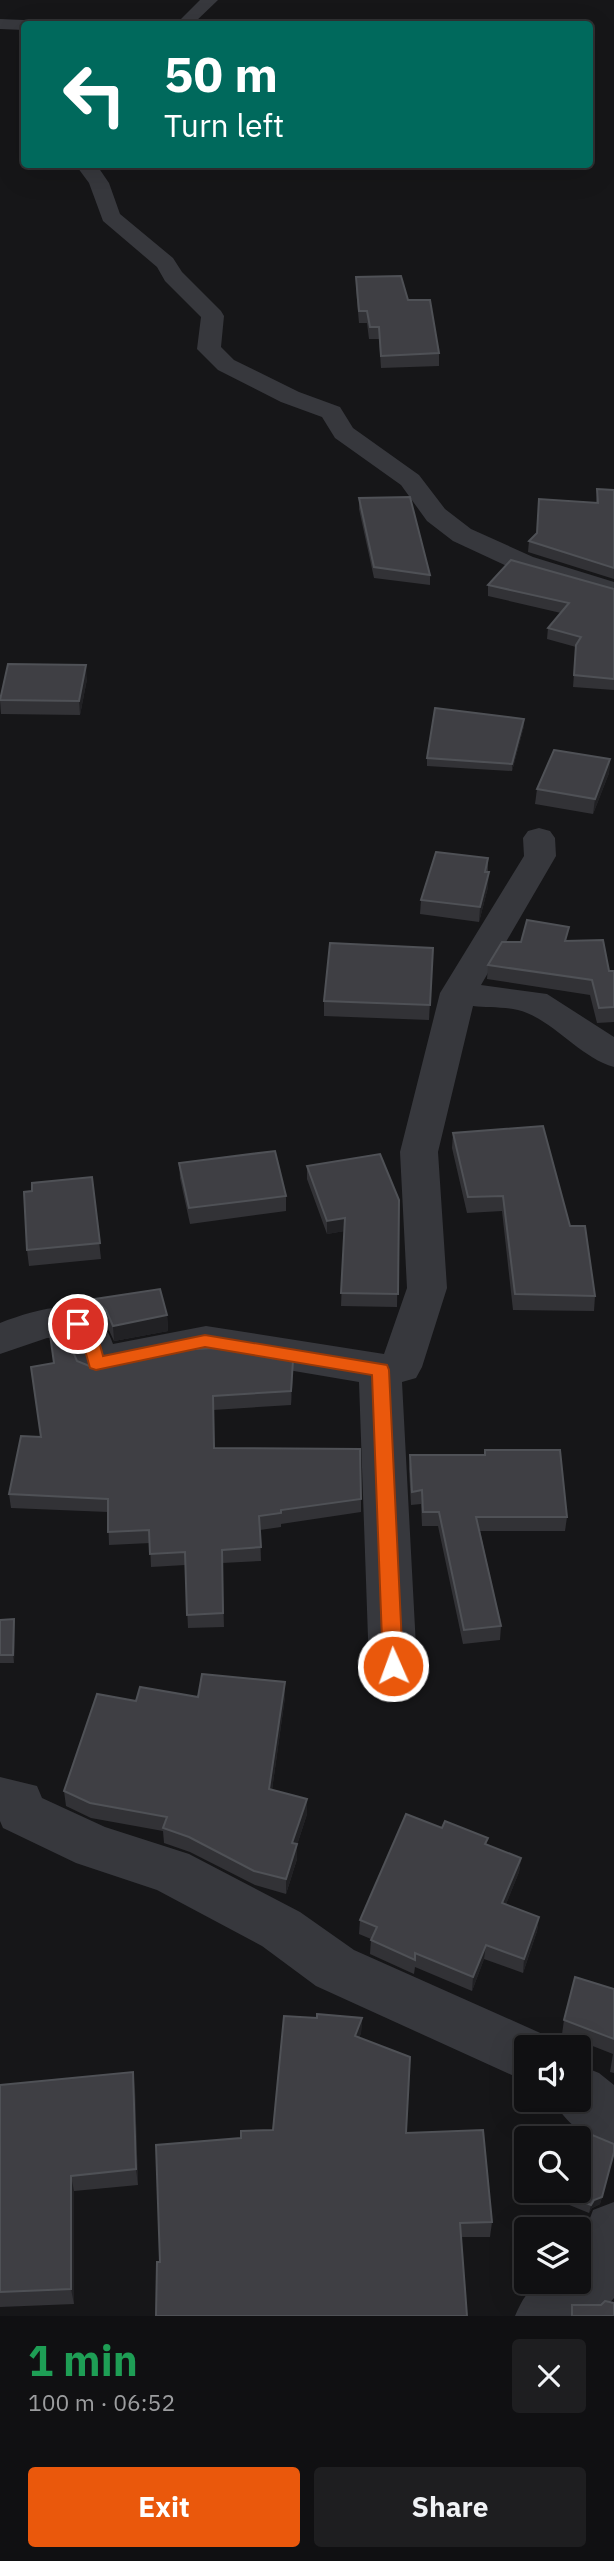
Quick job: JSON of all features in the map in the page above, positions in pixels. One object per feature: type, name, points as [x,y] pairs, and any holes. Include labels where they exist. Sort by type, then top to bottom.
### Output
[{"type":"street","points":[[187,21],[210,0]]},
{"type":"street","points":[[0,24],[21,25]]},
{"type":"street","points":[[88,168],[99,183],[110,217],[165,263],[173,276],[213,316],[209,349],[226,365],[290,397],[331,412],[344,433],[410,480],[436,515],[462,535],[523,563],[614,591]]},
{"type":"street","points":[[0,1339],[55,1321],[78,1324],[84,1330],[90,1337],[96,1363],[205,1341],[380,1370],[401,1367],[426,1288],[419,1152],[458,993],[540,856],[539,838]]},
{"type":"street","points":[[458,993],[534,1002],[578,1028],[614,1055]]},
{"type":"street","points":[[380,1370],[393,1666]]},
{"type":"street","points":[[0,1799],[19,1802],[22,1812],[94,1847],[171,1871],[281,1928],[335,1968],[514,2048]]},
{"type":"street","points":[[591,2102],[614,2122]]},
{"type":"street","points":[[545,2316],[574,2298],[605,2264],[614,2231]]},
{"type":"building","points":[[401,276],[408,300],[430,300],[439,353],[381,356],[379,327],[370,327],[367,311],[359,311],[356,277]]},
{"type":"building","points":[[597,489],[614,490],[614,568],[529,541],[537,533],[539,499],[598,503]]},
{"type":"building","points":[[410,497],[430,575],[374,567],[359,498]]},
{"type":"building","points":[[511,560],[614,589],[614,679],[574,675],[576,645],[581,637],[548,628],[569,603],[488,585]]},
{"type":"building","points":[[8,664],[86,665],[79,701],[0,700]]},
{"type":"building","points":[[435,708],[524,719],[512,764],[427,758]]},
{"type":"building","points":[[554,750],[610,759],[595,799],[537,789]]},
{"type":"building","points":[[436,852],[488,858],[485,872],[489,872],[480,907],[421,900]]},
{"type":"building","points":[[527,920],[569,927],[565,941],[603,940],[609,971],[614,971],[614,1007],[599,1008],[592,980],[488,965],[502,942],[521,942]]},
{"type":"building","points":[[330,943],[433,948],[430,1005],[324,1001]]},
{"type":"building","points":[[543,1126],[570,1226],[585,1226],[595,1296],[515,1294],[503,1196],[468,1197],[453,1133]]},
{"type":"building","points":[[275,1151],[286,1196],[189,1208],[179,1163]]},
{"type":"building","points":[[380,1154],[399,1200],[398,1294],[341,1293],[345,1218],[327,1221],[307,1166]]},
{"type":"building","points":[[92,1177],[100,1243],[27,1250],[24,1192],[32,1191],[32,1183]]},
{"type":"building","points":[[160,1289],[167,1315],[113,1326],[106,1310],[95,1299]]},
{"type":"building","points":[[62,1326],[77,1361],[94,1368],[181,1350],[213,1348],[293,1360],[291,1391],[213,1396],[214,1448],[360,1449],[361,1499],[281,1510],[281,1513],[259,1516],[261,1547],[222,1550],[223,1613],[187,1615],[185,1552],[150,1554],[149,1530],[108,1532],[108,1499],[9,1494],[21,1436],[41,1437],[31,1367],[54,1363],[49,1327]]},
{"type":"building","points":[[485,1450],[560,1450],[567,1517],[476,1517],[501,1626],[464,1630],[439,1512],[423,1512],[422,1490],[412,1492],[410,1455],[485,1455]]},
{"type":"building","points":[[14,1619],[13,1655],[0,1655],[0,1620]]},
{"type":"building","points":[[202,1674],[285,1682],[269,1789],[307,1799],[292,1843],[297,1844],[286,1879],[254,1871],[189,1837],[163,1828],[167,1817],[90,1803],[64,1791],[97,1694],[136,1701],[140,1687],[198,1697]]},
{"type":"building","points":[[406,1814],[442,1828],[445,1821],[488,1838],[485,1844],[521,1858],[502,1903],[539,1917],[524,1959],[486,1945],[473,1977],[415,1953],[415,1960],[371,1940],[377,1927],[360,1920]]},
{"type":"building","points":[[575,1977],[614,1989],[614,2039],[564,2020]]},
{"type":"building","points":[[317,2014],[362,2018],[355,2036],[410,2057],[406,2133],[483,2130],[492,2222],[460,2223],[467,2316],[156,2316],[157,2262],[160,2262],[156,2145],[241,2138],[241,2131],[273,2130],[284,2016],[317,2018]]},
{"type":"building","points":[[133,2072],[136,2169],[71,2176],[71,2289],[0,2292],[0,2085]]},
{"type":"building","points":[[591,2134],[614,2144],[614,2152],[602,2197],[594,2200],[591,2205],[586,2203],[591,2203]]},
{"type":"building","points":[[605,2301],[614,2303],[614,2316],[572,2316],[572,2305],[601,2305]]},
{"type":"route","points":[[78,1324],[90,1337],[96,1363],[205,1341],[380,1370],[393,1666]]}]
